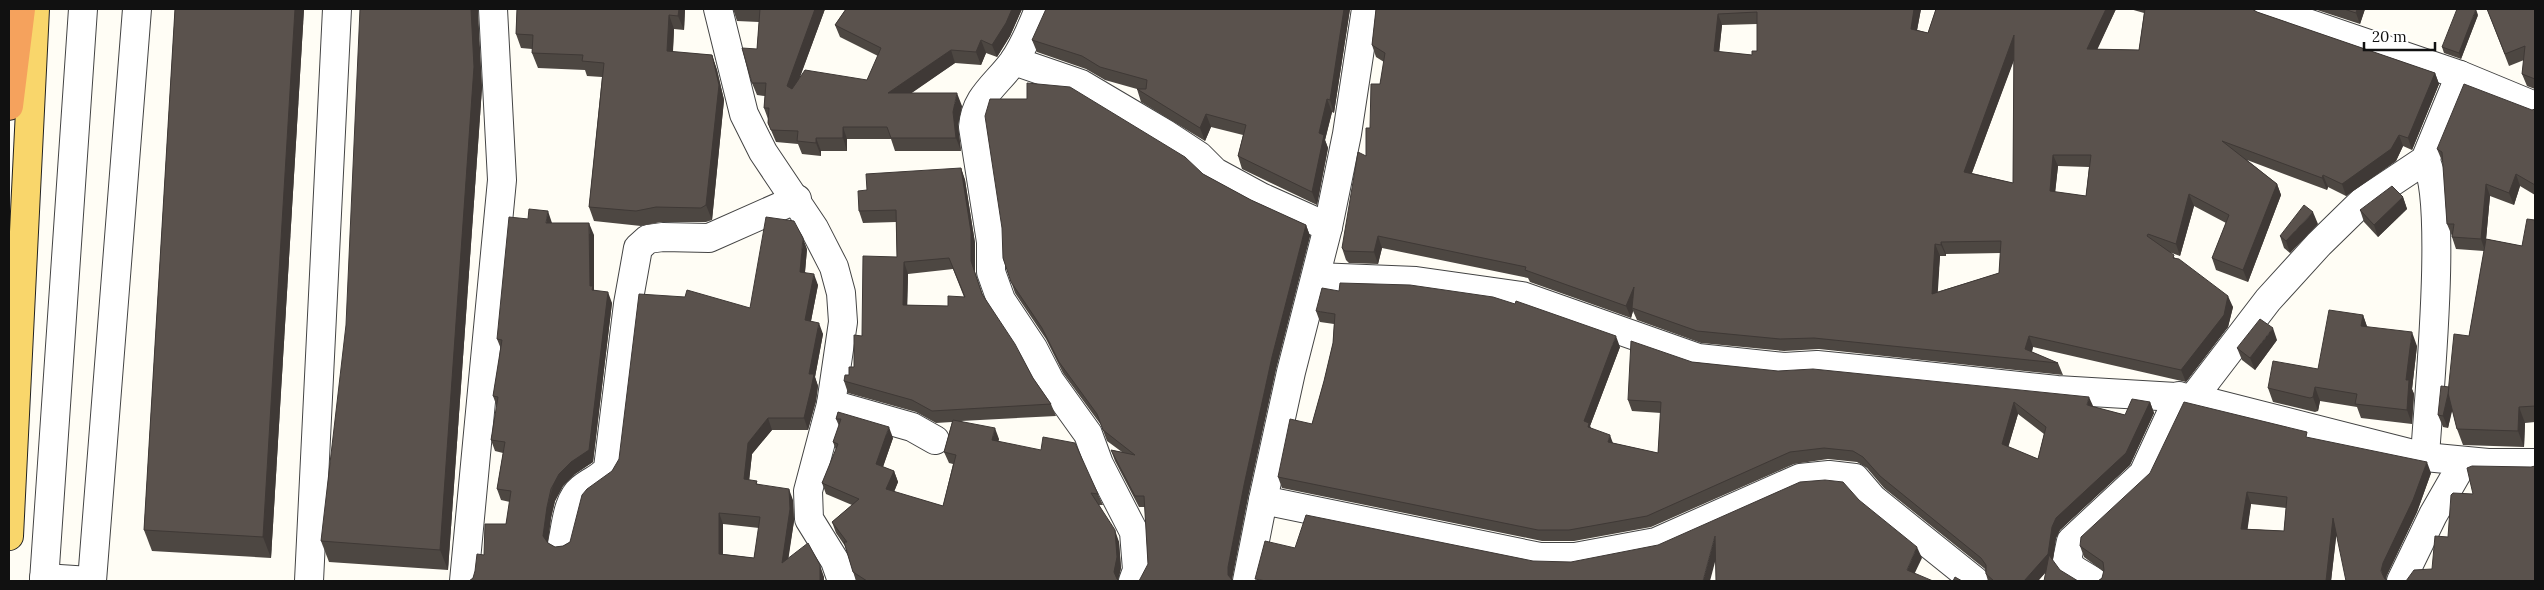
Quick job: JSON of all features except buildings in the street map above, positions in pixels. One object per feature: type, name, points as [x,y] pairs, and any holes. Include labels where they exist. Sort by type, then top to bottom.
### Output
[{"type":"highway","points":[[9,106],[21,9]]},
{"type":"main road","points":[[9,536],[36,9]]},
{"type":"street","points":[[83,9],[44,580],[91,581],[137,9]]},
{"type":"street","points":[[309,581],[338,9]]},
{"type":"street","points":[[464,581],[502,180],[493,9]]},
{"type":"street","points":[[718,9],[744,114],[763,152],[797,199],[826,249],[841,293],[843,322],[831,404],[808,491],[809,518],[835,560],[842,581]]},
{"type":"street","points":[[1039,9],[1014,61],[979,101],[974,114],[973,127],[992,242],[991,272],[1001,300],[1033,348],[1050,381],[1088,434],[1099,464],[1134,532],[1136,570],[1133,581]]},
{"type":"street","points":[[1247,581],[1291,372],[1328,227],[1347,134],[1366,9]]},
{"type":"street","points":[[2266,9],[2460,75],[2535,106]]},
{"type":"street","points":[[1014,61],[1081,84],[1199,156],[1215,172],[1261,198],[1328,227]]},
{"type":"street","points":[[2094,581],[2073,569],[2068,560],[2071,541],[2143,474],[2186,397],[2268,300],[2319,244],[2362,202],[2425,160],[2460,75]]},
{"type":"street","points":[[2425,160],[2430,168],[2434,188],[2436,251],[2425,457]]},
{"type":"street","points":[[562,543],[572,501],[580,490],[603,476],[608,468],[628,304],[638,248],[648,240],[663,237],[708,238],[797,199]]},
{"type":"street","points":[[1316,277],[1416,282],[1522,296],[1698,358],[1784,367],[1817,366],[1871,370],[2057,390],[2186,397],[2425,457],[2464,461],[2535,463]]},
{"type":"street","points":[[831,404],[912,427],[935,440]]},
{"type":"street","points":[[2401,581],[2432,515],[2464,461]]},
{"type":"street","points":[[1263,500],[1531,556],[1575,557],[1656,542],[1800,478],[1829,475],[1855,478],[1873,499],[1975,581]]}]
